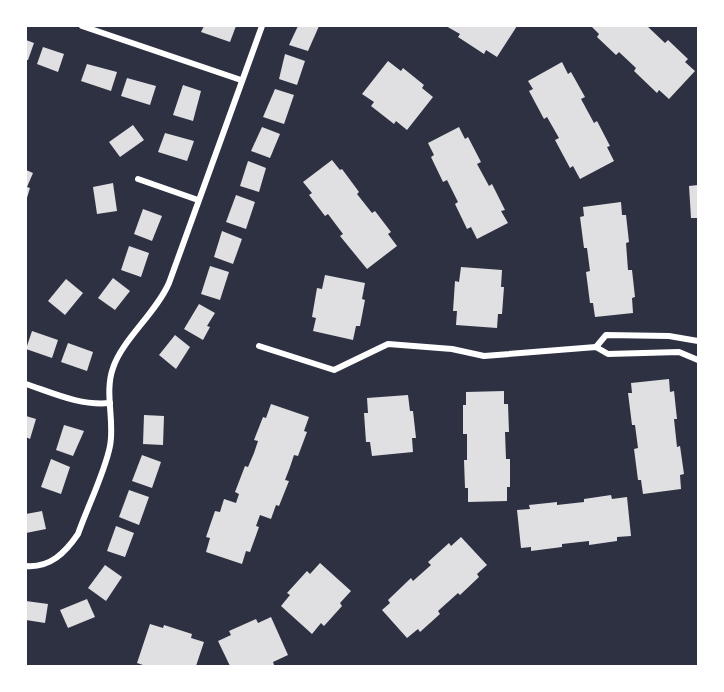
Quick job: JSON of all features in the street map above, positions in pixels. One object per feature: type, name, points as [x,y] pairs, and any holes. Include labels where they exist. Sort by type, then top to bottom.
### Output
[{"type":"street","points":[[82,26],[241,80]]},
{"type":"street","points":[[26,566],[39,567],[53,561],[78,534],[110,446],[110,382],[115,361],[162,298],[262,26]]},
{"type":"street","points":[[138,179],[198,200]]},
{"type":"street","points":[[596,347],[606,335],[669,336],[699,341]]},
{"type":"street","points":[[259,346],[334,370],[388,344],[452,349],[484,356],[596,347],[608,354],[679,352],[699,360]]},
{"type":"street","points":[[26,384],[93,405],[110,403]]},
{"type":"building","points":[[204,26],[236,26],[230,42],[201,32]]},
{"type":"building","points":[[298,26],[319,26],[308,51],[289,45]]},
{"type":"building","points":[[446,26],[517,26],[497,57],[486,50],[484,54],[458,37],[460,34]]},
{"type":"building","points":[[591,26],[647,26],[665,43],[668,40],[688,59],[685,62],[695,71],[669,99],[659,90],[657,93],[634,71],[636,68],[619,52],[616,55],[597,37],[599,34]]},
{"type":"building","points":[[26,40],[34,43],[28,60],[26,60]]},
{"type":"building","points":[[43,47],[64,54],[58,72],[37,64]]},
{"type":"building","points":[[285,54],[305,61],[297,85],[279,79]]},
{"type":"building","points":[[388,61],[401,71],[403,68],[424,85],[422,88],[433,97],[407,130],[396,121],[394,124],[371,106],[374,102],[362,94]]},
{"type":"building","points":[[562,62],[568,74],[571,72],[585,97],[581,99],[594,123],[597,121],[610,146],[607,147],[614,161],[580,179],[573,166],[570,168],[555,140],[559,138],[547,117],[544,119],[529,91],[533,89],[528,81]]},
{"type":"building","points":[[87,64],[117,72],[111,91],[81,81]]},
{"type":"building","points":[[127,78],[156,86],[150,105],[121,96]]},
{"type":"building","points":[[183,85],[201,91],[193,121],[173,115]]},
{"type":"building","points":[[275,89],[294,95],[284,124],[263,117]]},
{"type":"building","points":[[133,125],[144,140],[120,157],[109,142]]},
{"type":"building","points":[[262,127],[280,134],[270,158],[251,151]]},
{"type":"building","points":[[459,127],[465,139],[468,137],[481,162],[477,164],[489,186],[492,184],[505,210],[501,211],[508,223],[477,239],[471,227],[467,229],[455,204],[458,202],[447,180],[443,182],[431,157],[434,155],[428,143]]},
{"type":"building","points":[[165,133],[194,141],[187,161],[158,152]]},
{"type":"building","points":[[332,160],[340,170],[342,169],[372,213],[375,211],[391,232],[388,234],[397,246],[367,269],[340,236],[343,234],[328,214],[325,216],[309,195],[312,193],[303,182]]},
{"type":"building","points":[[248,161],[266,168],[259,192],[240,186]]},
{"type":"building","points":[[26,170],[33,173],[27,187],[30,188],[26,201]]},
{"type":"building","points":[[113,183],[117,211],[97,214],[93,187]]},
{"type":"building","points":[[698,185],[698,218],[691,218],[689,186]]},
{"type":"building","points":[[236,195],[255,202],[246,229],[226,222]]},
{"type":"building","points":[[621,202],[622,215],[626,215],[629,242],[626,243],[628,270],[632,270],[635,297],[632,298],[633,313],[595,317],[593,303],[590,303],[586,272],[590,271],[580,217],[584,216],[583,207]]},
{"type":"building","points":[[143,209],[162,216],[152,241],[134,234]]},
{"type":"building","points":[[222,231],[242,239],[233,264],[214,257]]},
{"type":"building","points":[[129,246],[149,253],[141,277],[121,270]]},
{"type":"building","points":[[210,266],[229,272],[220,300],[201,294]]},
{"type":"building","points":[[461,267],[502,270],[501,287],[504,287],[502,314],[498,314],[497,328],[456,325],[457,311],[453,311],[455,281],[459,282]]},
{"type":"building","points":[[325,275],[365,283],[362,299],[365,300],[360,326],[356,326],[353,340],[313,331],[316,318],[312,317],[317,288],[322,289]]},
{"type":"building","points":[[113,278],[130,291],[115,310],[98,298]]},
{"type":"building","points":[[66,279],[83,293],[65,315],[48,301]]},
{"type":"building","points":[[199,304],[215,313],[207,326],[210,327],[203,340],[184,329]]},
{"type":"building","points":[[32,331],[58,340],[52,358],[26,349]]},
{"type":"building","points":[[175,335],[190,347],[176,369],[159,355]]},
{"type":"building","points":[[68,343],[93,352],[87,371],[61,362]]},
{"type":"building","points":[[669,379],[670,392],[674,391],[677,447],[680,446],[684,474],[680,475],[681,489],[643,494],[641,480],[638,480],[634,449],[638,448],[628,393],[632,393],[631,383]]},
{"type":"building","points":[[504,391],[504,404],[508,404],[509,432],[505,432],[506,459],[510,459],[510,487],[507,487],[507,501],[468,502],[464,460],[467,460],[467,434],[463,434],[463,405],[466,405],[466,392]]},
{"type":"building","points":[[408,395],[410,411],[413,411],[416,438],[412,438],[413,452],[372,456],[370,442],[366,442],[364,413],[368,413],[367,398]]},
{"type":"building","points":[[271,404],[309,417],[304,431],[307,432],[298,456],[294,455],[285,480],[289,481],[279,506],[276,505],[271,519],[260,515],[256,526],[259,527],[250,552],[246,551],[242,564],[206,552],[210,538],[206,537],[215,511],[220,512],[224,499],[236,503],[239,494],[235,492],[245,466],[248,467],[254,453],[258,441],[254,440]]},
{"type":"building","points":[[144,415],[164,416],[163,445],[143,444]]},
{"type":"building","points":[[26,416],[36,419],[30,439],[26,437]]},
{"type":"building","points":[[64,425],[84,431],[73,456],[56,450]]},
{"type":"building","points":[[142,455],[161,462],[152,488],[132,481]]},
{"type":"building","points":[[51,459],[70,467],[61,494],[41,487]]},
{"type":"building","points":[[129,490],[149,497],[139,525],[119,517]]},
{"type":"building","points":[[611,495],[612,499],[627,497],[631,536],[617,537],[617,541],[589,545],[589,541],[531,551],[531,547],[521,548],[517,510],[530,509],[529,505],[584,502],[584,499]]},
{"type":"building","points":[[42,511],[46,529],[26,533],[26,514]]},
{"type":"building","points":[[116,526],[134,533],[125,557],[107,551]]},
{"type":"building","points":[[461,537],[487,565],[477,574],[479,577],[460,595],[458,593],[438,611],[440,614],[420,632],[418,629],[407,638],[382,610],[390,603],[388,600],[411,578],[413,581],[431,565],[428,562],[449,543],[451,546]]},
{"type":"building","points":[[320,563],[351,591],[340,603],[342,606],[324,626],[321,623],[312,634],[281,606],[290,595],[287,593],[307,571],[310,574]]},
{"type":"building","points":[[105,565],[122,577],[106,601],[88,588]]},
{"type":"building","points":[[87,599],[95,617],[68,628],[60,610]]},
{"type":"building","points":[[26,601],[48,604],[45,623],[26,620]]},
{"type":"building","points":[[271,617],[288,655],[273,662],[272,666],[230,666],[218,641],[231,635],[229,631],[256,619],[258,623]]},
{"type":"building","points":[[150,624],[163,628],[164,625],[192,634],[191,638],[204,642],[196,666],[146,666],[137,663]]}]
